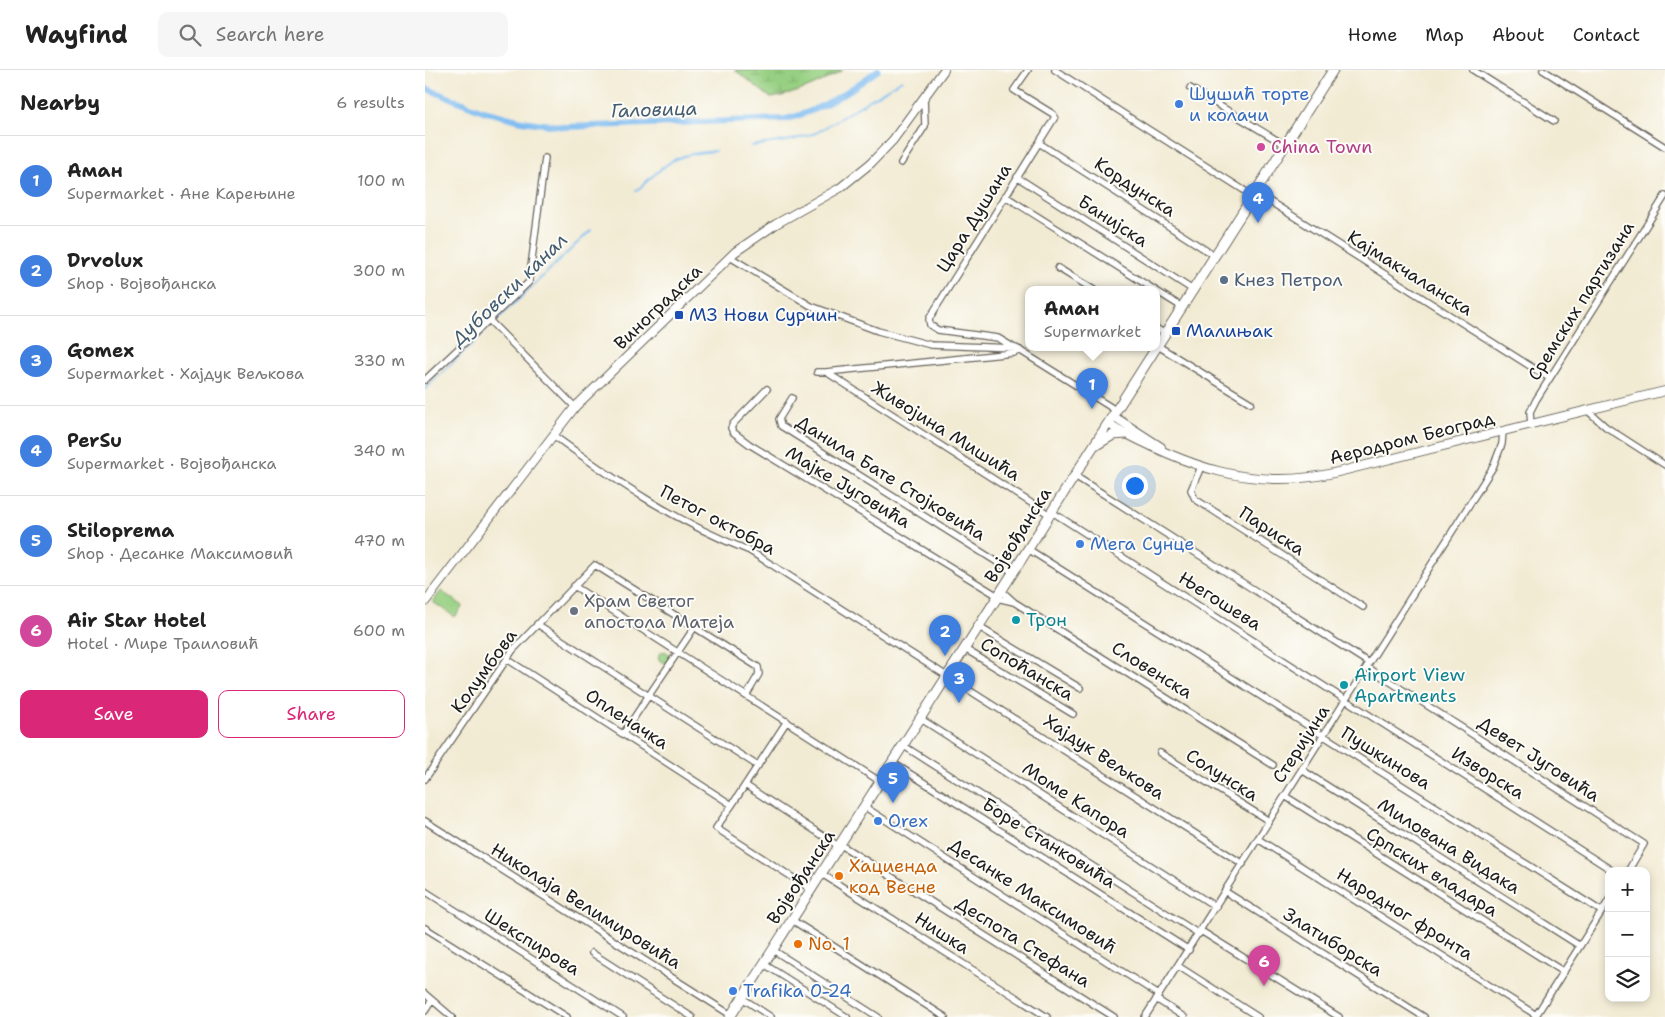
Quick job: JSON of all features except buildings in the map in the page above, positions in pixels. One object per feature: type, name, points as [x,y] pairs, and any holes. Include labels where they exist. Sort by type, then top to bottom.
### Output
[{"type":"main road","name":"Војвођанска","points":[[1160,343],[1333,70]]},
{"type":"main road","name":"Војвођанска","points":[[731,1016],[1155,351]]},
{"type":"main road","points":[[1093,447],[1113,435],[1126,434]]},
{"type":"street","name":"Виноградска","points":[[425,602],[575,407],[669,319],[730,257],[768,229],[828,195],[859,174],[890,144],[944,70]]},
{"type":"street","name":"Цара Душана","points":[[1013,347],[998,338],[938,330],[929,322],[930,315],[1055,116],[1014,90],[1028,70]]},
{"type":"street","name":"Кајмакчаланска","points":[[1055,70],[1549,378]]},
{"type":"street","points":[[1473,70],[1554,121]]},
{"type":"street","points":[[1543,70],[1665,147]]},
{"type":"street","points":[[1190,88],[1285,145]]},
{"type":"street","points":[[901,163],[925,126],[923,97]]},
{"type":"street","name":"Кордунска","points":[[1039,143],[1215,256]]},
{"type":"street","points":[[425,380],[490,321],[529,282],[545,158]]},
{"type":"street","name":"Банијска","points":[[1017,177],[1193,290]]},
{"type":"street","points":[[1005,196],[1149,286]]},
{"type":"street","name":"Сремских партизана","points":[[1531,425],[1532,406],[1665,196]]},
{"type":"street","points":[[730,257],[811,306],[878,331],[931,345],[1013,347],[1115,413]]},
{"type":"street","points":[[1057,268],[1087,286]]},
{"type":"street","points":[[1160,293],[1182,307]]},
{"type":"street","points":[[490,321],[575,407]]},
{"type":"street","points":[[1160,331],[1165,334]]},
{"type":"street","points":[[1160,347],[1251,403]]},
{"type":"street","name":"Живојина Мишића","points":[[817,372],[1014,354],[1020,350]]},
{"type":"street","name":"Живојина Мишића","points":[[826,372],[1051,514]]},
{"type":"street","name":"Мајке Југовића","points":[[767,389],[733,424],[731,428],[733,432],[749,444],[999,595]]},
{"type":"street","name":"Аеродром Београд","points":[[1108,424],[1126,434],[1201,467],[1248,479],[1312,478],[1665,391]]},
{"type":"street","name":"Данила Бате Стојковића","points":[[792,398],[778,421],[781,426],[1013,572]]},
{"type":"street","points":[[1588,411],[1606,427],[1665,464]]},
{"type":"street","name":"Аеродром Београд","points":[[1115,413],[1167,452]]},
{"type":"street","name":"Стеријина","points":[[1145,1017],[1226,892],[1493,467],[1502,444],[1503,432]]},
{"type":"street","name":"Петог октобра","points":[[553,435],[667,513],[702,531],[750,551],[948,676]]},
{"type":"street","name":"Париска","points":[[1201,467],[1191,490],[1195,498],[1363,607]]},
{"type":"street","name":"Девет Југовића","points":[[1075,476],[1644,844],[1630,867]]},
{"type":"street","name":"Његошева","points":[[1051,514],[1346,701]]},
{"type":"street","name":"Пушкинова","points":[[1028,549],[1601,911]]},
{"type":"street","name":"Колумбова","points":[[425,779],[507,659],[537,624],[595,565],[694,628]]},
{"type":"street","points":[[574,586],[677,654],[881,782]]},
{"type":"street","name":"Словенска","points":[[999,595],[1014,602],[1273,765]]},
{"type":"street","points":[[537,624],[758,766]]},
{"type":"street","points":[[979,627],[1080,688]]},
{"type":"street","points":[[623,734],[694,628],[759,669],[759,674],[745,696]]},
{"type":"street","name":"Сопоћанска","points":[[965,649],[1073,714]]},
{"type":"street","name":"Опленачка","points":[[507,659],[732,805]]},
{"type":"street","name":"Хајдук Вељкова","points":[[948,676],[1243,864]]},
{"type":"street","name":"Изворска","points":[[1346,701],[1607,867]]},
{"type":"street","name":"Моме Капора","points":[[921,719],[1216,907]]},
{"type":"street","points":[[787,722],[716,828],[812,890]]},
{"type":"street","points":[[904,746],[1339,1017]]},
{"type":"street","name":"Солунска","points":[[1160,754],[1269,821]]},
{"type":"street","name":"Боре Станковића","points":[[893,763],[1189,950]]},
{"type":"street","name":"Милована Видака","points":[[1302,770],[1580,946]]},
{"type":"street","name":"Деспота Стефана","points":[[745,786],[1114,1017]]},
{"type":"street","name":"Српских владара","points":[[1285,796],[1563,972]]},
{"type":"street","name":"Десанке Максимовић","points":[[865,807],[1158,997],[1184,1017]]},
{"type":"street","name":"Николаја Велимировића","points":[[425,821],[731,1016]]},
{"type":"street","name":"Народног фронта","points":[[1258,839],[1535,1016]]},
{"type":"street","name":"Нишка","points":[[822,874],[1047,1017]]},
{"type":"street","name":"Шекспирова","points":[[425,891],[623,1017]]},
{"type":"street","name":"Златиборска","points":[[1226,892],[1424,1017]]},
{"type":"street","points":[[1535,1016],[1605,906]]},
{"type":"street","points":[[792,920],[945,1017]]},
{"type":"street","points":[[425,928],[567,1017]]},
{"type":"street","points":[[773,950],[878,1017]]},
{"type":"street","points":[[592,953],[692,1017]]},
{"type":"street","points":[[764,964],[847,1017]]},
{"type":"street","points":[[1178,966],[1258,1017]]},
{"type":"street","points":[[425,994],[451,1016]]},
{"type":"street","points":[[742,998],[771,1017]]},
{"type":"street","points":[[425,1011],[432,1000]]},
{"type":"green space","points":[[735,70],[843,70],[809,87],[771,98]]},
{"type":"green space","points":[[441,591],[463,606],[455,617],[433,602]]},
{"type":"green space","points":[[664,651],[670,657],[664,663],[658,657]]},
{"type":"waterway","name":"Галовица","points":[[425,88],[483,111],[522,121],[565,127],[786,119],[823,106],[878,70]]},
{"type":"waterway","name":"Дубовски канал","points":[[751,146],[792,140],[816,133],[902,80]]},
{"type":"waterway","name":"Дубовски канал","points":[[636,191],[671,162],[700,152],[715,151]]},
{"type":"waterway","name":"Дубовски канал","points":[[425,389],[591,230]]},
{"type":"place","name":"Шушић торте и колачи","points":[[1179,104]]},
{"type":"place","name":"China Town","points":[[1261,147]]},
{"type":"place","name":"PerSu","points":[[1258,223]]},
{"type":"place","name":"Кнез Петрол","points":[[1224,280]]},
{"type":"place","name":"МЗ Нови Сурчин","points":[[679,315]]},
{"type":"place","name":"Малињак","points":[[1176,331]]},
{"type":"place","name":"Аман","points":[[1092,409]]},
{"type":"place","name":"Мега Сунце","points":[[1080,544]]},
{"type":"place","name":"Храм Светог апостола Матеја","points":[[574,611]]},
{"type":"place","name":"Трон","points":[[1016,620]]},
{"type":"place","name":"Drvolux","points":[[945,656]]},
{"type":"place","name":"Airport View Apartments","points":[[1344,685]]},
{"type":"place","name":"Gomex","points":[[959,703]]},
{"type":"place","name":"Stiloprema","points":[[893,803]]},
{"type":"place","name":"Orex","points":[[878,821]]},
{"type":"place","name":"Хациенда код Весне","points":[[839,876]]},
{"type":"place","name":"No. 1","points":[[798,944]]},
{"type":"place","name":"Air Star Hotel","points":[[1264,986]]},
{"type":"place","name":"Trafika 0-24","points":[[733,991]]}]
